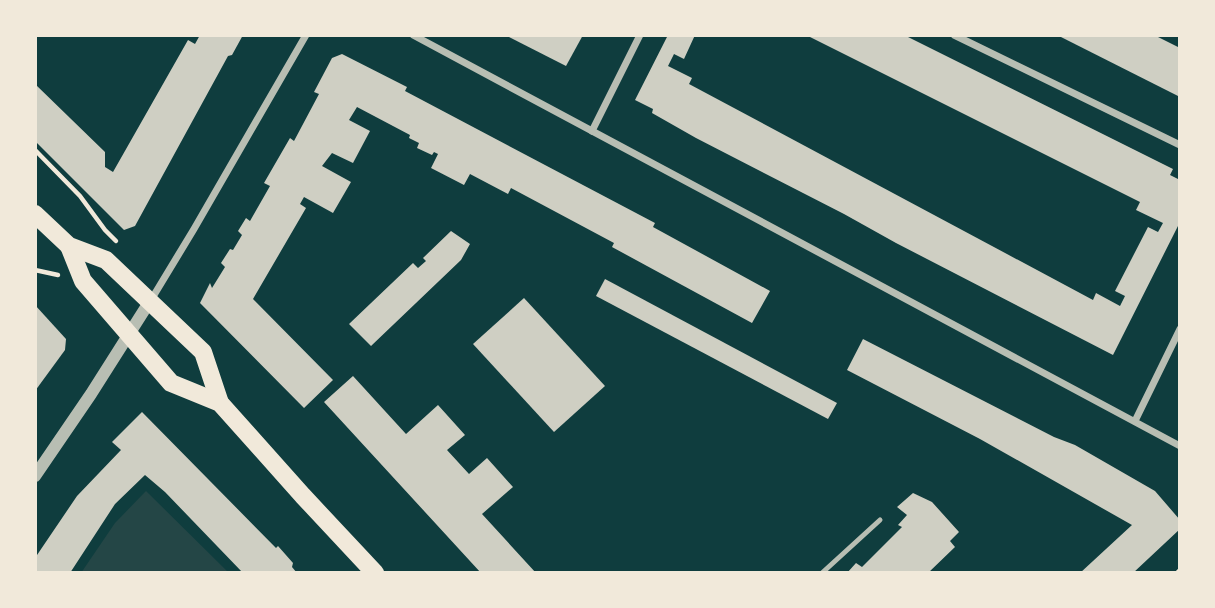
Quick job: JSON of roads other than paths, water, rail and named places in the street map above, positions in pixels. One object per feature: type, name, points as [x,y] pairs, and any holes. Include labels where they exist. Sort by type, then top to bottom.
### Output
[{"type":"main road","points":[[35,214],[69,246],[106,260],[203,352],[220,403],[375,573]]},
{"type":"main road","points":[[69,246],[83,281],[171,383],[220,403]]},
{"type":"street","points":[[35,476],[130,335],[306,35]]},
{"type":"street","points":[[414,35],[1180,446]]},
{"type":"street","points":[[592,131],[640,35]]},
{"type":"street","points":[[954,35],[1180,145]]},
{"type":"street","points":[[1135,421],[1180,329]]},
{"type":"lane","points":[[822,573],[880,520]]}]
